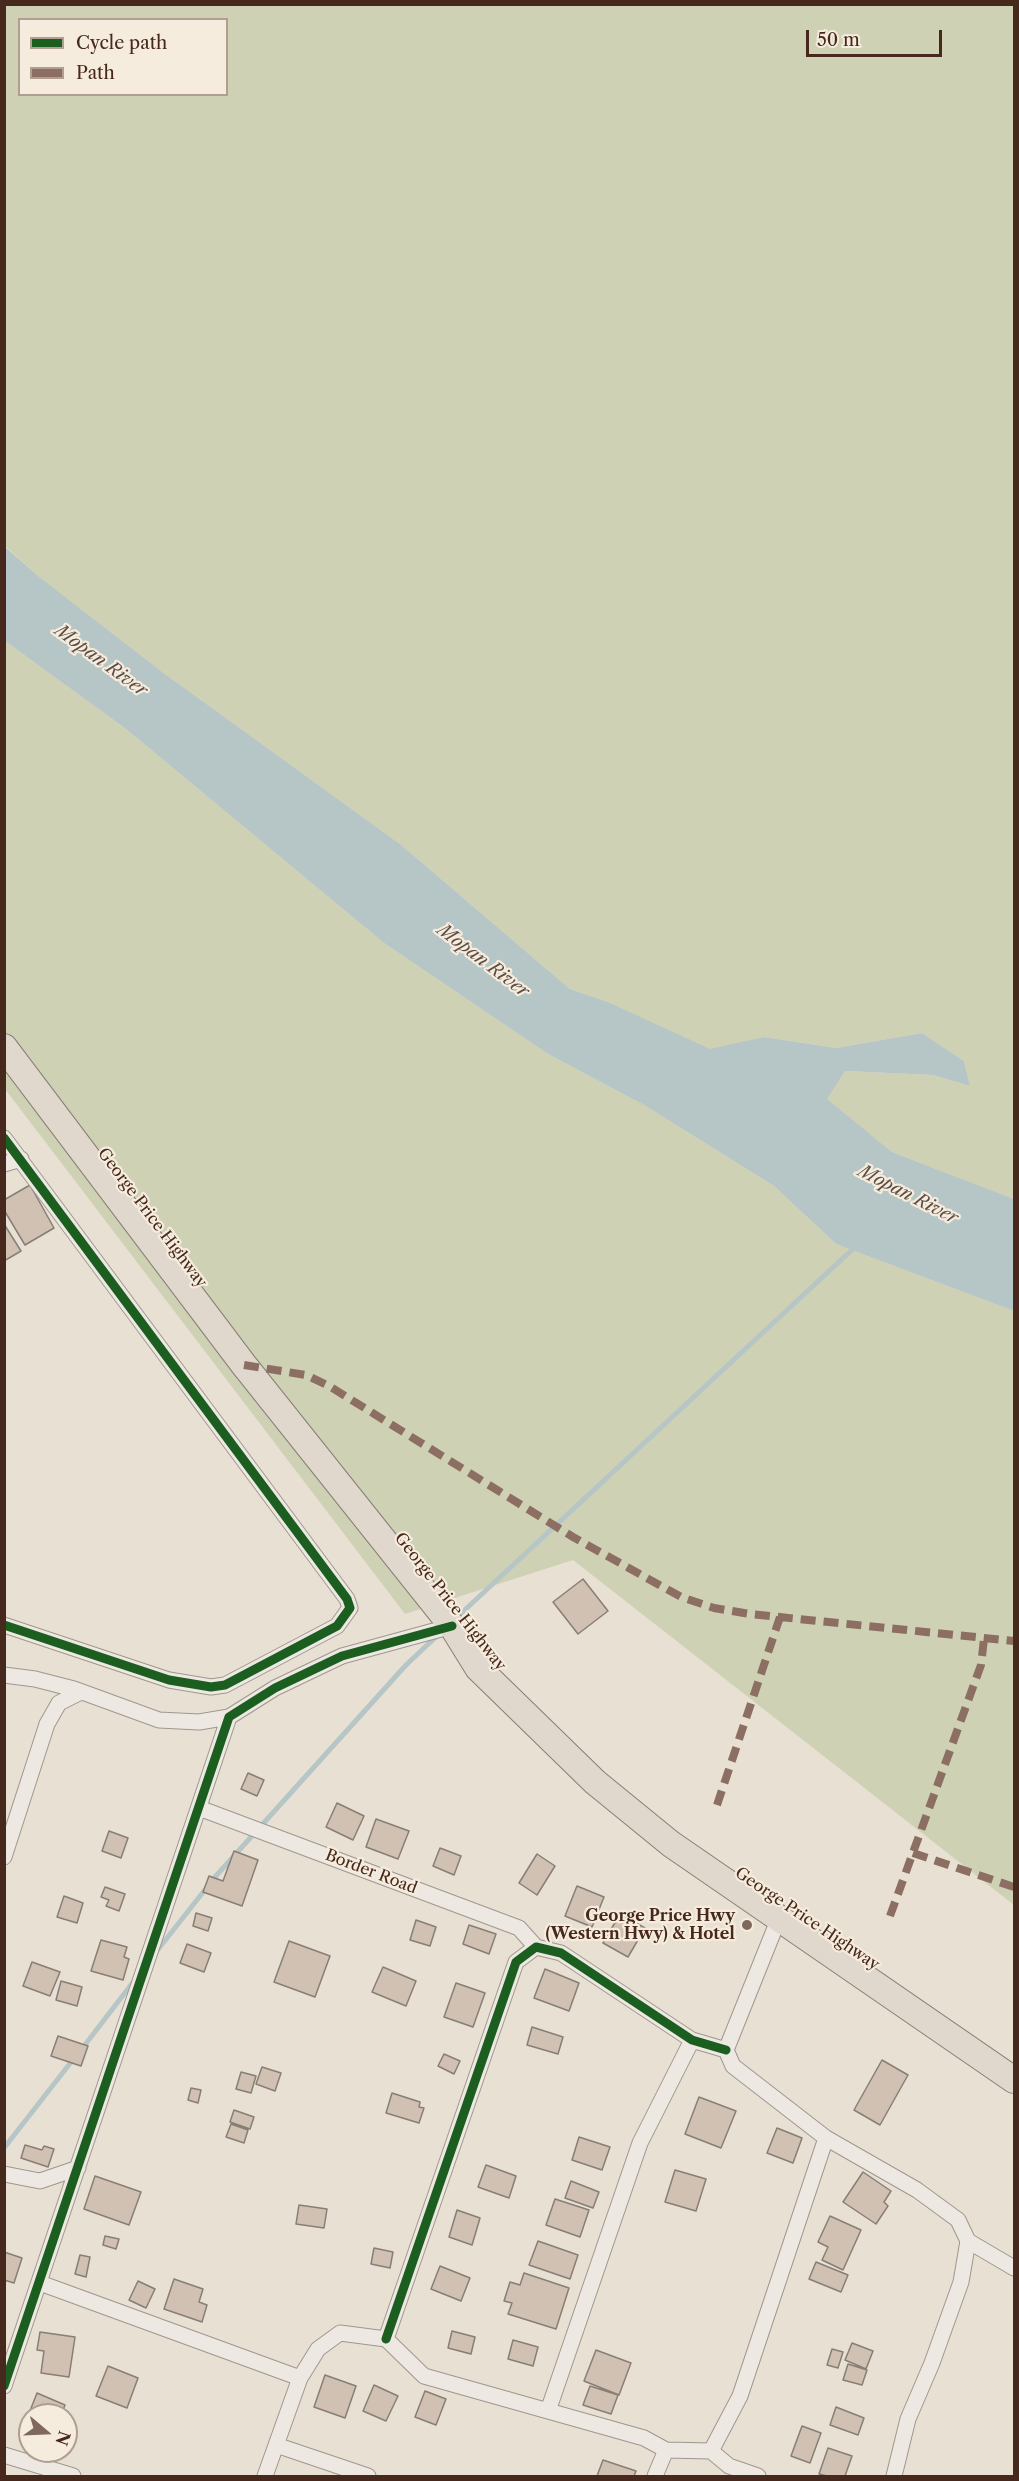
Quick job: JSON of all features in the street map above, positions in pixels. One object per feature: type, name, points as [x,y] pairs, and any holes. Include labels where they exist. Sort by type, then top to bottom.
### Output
[{"type":"highway","name":"George Price Highway","points":[[4,1047],[244,1365],[452,1626],[478,1668],[596,1782],[671,1844],[1014,2080]]},
{"type":"street","points":[[4,1138],[347,1599],[350,1608],[337,1626],[225,1685],[211,1687],[169,1680],[4,1625]]},
{"type":"street","points":[[4,1164],[21,1159]]},
{"type":"street","points":[[4,1675],[35,1679],[81,1692],[159,1720],[199,1722],[229,1717],[275,1688],[342,1656],[452,1626]]},
{"type":"street","points":[[4,1857],[47,1724],[58,1703],[81,1692]]},
{"type":"street","points":[[4,2386],[229,1717]]},
{"type":"street","name":"Border Road","points":[[199,1808],[519,1928],[536,1947]]},
{"type":"street","points":[[778,1918],[726,2050],[733,2066],[826,2138],[916,2190],[958,2220],[968,2241],[1014,2268]]},
{"type":"street","points":[[386,2339],[516,1962],[536,1947],[561,1953],[692,2040],[726,2050]]},
{"type":"street","points":[[548,2411],[640,2143],[692,2040]]},
{"type":"street","points":[[711,2451],[740,2396],[826,2138]]},
{"type":"street","points":[[4,2174],[40,2181],[78,2168]]},
{"type":"street","points":[[894,2476],[908,2419],[932,2363],[961,2282],[968,2241]]},
{"type":"street","points":[[40,2283],[300,2378]]},
{"type":"street","points":[[265,2476],[300,2378],[318,2349],[340,2333],[386,2339],[424,2376],[644,2438],[666,2450],[711,2451],[729,2466],[758,2476]]},
{"type":"street","points":[[276,2445],[368,2476]]},
{"type":"street","points":[[655,2476],[666,2450]]},
{"type":"street","points":[[4,2455],[73,2476]]},
{"type":"green space","points":[[4,5],[1014,5],[1014,1199],[892,1152],[826,1099],[845,1071],[933,1075],[970,1086],[964,1061],[922,1033],[836,1048],[764,1037],[710,1050],[608,1002],[570,989],[400,844],[165,674],[37,575],[5,546]]},
{"type":"green space","points":[[5,641],[126,729],[384,943],[548,1054],[644,1105],[774,1186],[836,1244],[1014,1311],[1014,1905],[573,1560],[405,1614],[5,1089]]},
{"type":"water","name":"Mopan River","points":[[4,546],[37,575],[165,674],[400,844],[570,989],[608,1002],[710,1049],[764,1037],[836,1048],[922,1033],[964,1061],[970,1086],[933,1075],[845,1071],[827,1099],[892,1152],[1014,1199],[1014,1311],[836,1244],[774,1186],[644,1105],[548,1054],[384,943],[126,729],[5,641]]},
{"type":"building","points":[[30,1185],[54,1228],[25,1245],[4,1210],[4,1200]]},
{"type":"building","points":[[4,1224],[21,1251],[4,1261]]},
{"type":"building","points":[[583,1579],[608,1611],[578,1634],[553,1602]]},
{"type":"building","points":[[248,1773],[264,1780],[257,1796],[241,1789]]},
{"type":"building","points":[[337,1803],[364,1816],[353,1840],[326,1827]]},
{"type":"building","points":[[376,1819],[409,1831],[398,1859],[366,1847]]},
{"type":"building","points":[[109,1831],[128,1838],[121,1858],[102,1851]]},
{"type":"building","points":[[440,1848],[461,1856],[454,1875],[433,1866]]},
{"type":"building","points":[[234,1851],[258,1860],[242,1906],[203,1892],[209,1876],[223,1881]]},
{"type":"building","points":[[537,1854],[555,1866],[537,1895],[519,1883]]},
{"type":"building","points":[[577,1886],[604,1897],[592,1927],[565,1916]]},
{"type":"building","points":[[105,1887],[125,1894],[119,1911],[106,1906],[109,1900],[101,1897]]},
{"type":"building","points":[[64,1896],[83,1903],[77,1923],[57,1917]]},
{"type":"building","points":[[196,1913],[212,1918],[208,1931],[193,1926]]},
{"type":"building","points":[[620,1914],[645,1928],[628,1957],[603,1943]]},
{"type":"building","points":[[416,1920],[436,1927],[430,1946],[410,1940]]},
{"type":"building","points":[[469,1925],[496,1934],[489,1954],[463,1944]]},
{"type":"building","points":[[101,1940],[127,1947],[124,1957],[129,1959],[123,1980],[91,1971]]},
{"type":"building","points":[[289,1941],[330,1956],[315,1997],[274,1982]]},
{"type":"building","points":[[187,1944],[211,1953],[204,1972],[180,1963]]},
{"type":"building","points":[[32,1962],[60,1972],[50,1996],[23,1986]]},
{"type":"building","points":[[383,1967],[416,1981],[406,2006],[372,1992]]},
{"type":"building","points":[[545,1969],[579,1983],[569,2011],[534,1998]]},
{"type":"building","points":[[61,1981],[82,1987],[77,2006],[56,2000]]},
{"type":"building","points":[[456,1983],[485,1993],[473,2027],[444,2017]]},
{"type":"building","points":[[532,2027],[563,2037],[558,2054],[527,2045]]},
{"type":"building","points":[[58,2036],[88,2046],[81,2066],[51,2056]]},
{"type":"building","points":[[444,2054],[460,2061],[454,2074],[438,2066]]},
{"type":"building","points":[[882,2060],[908,2075],[880,2125],[854,2110]]},
{"type":"building","points":[[262,2067],[281,2073],[275,2091],[256,2084]]},
{"type":"building","points":[[241,2072],[256,2076],[251,2093],[236,2089]]},
{"type":"building","points":[[191,2088],[201,2090],[198,2103],[188,2100]]},
{"type":"building","points":[[392,2093],[420,2102],[419,2107],[424,2108],[419,2123],[386,2113]]},
{"type":"building","points":[[699,2097],[736,2111],[721,2148],[685,2134]]},
{"type":"building","points":[[234,2110],[254,2117],[250,2129],[230,2122]]},
{"type":"building","points":[[231,2124],[248,2130],[244,2143],[226,2137]]},
{"type":"building","points":[[777,2128],[802,2138],[793,2163],[767,2153]]},
{"type":"building","points":[[579,2137],[610,2147],[602,2170],[572,2160]]},
{"type":"building","points":[[25,2145],[42,2150],[44,2146],[54,2149],[48,2167],[21,2158]]},
{"type":"building","points":[[486,2165],[516,2176],[509,2198],[478,2187]]},
{"type":"building","points":[[675,2170],[706,2179],[696,2211],[665,2202]]},
{"type":"building","points":[[863,2172],[891,2191],[884,2202],[888,2206],[876,2224],[843,2202]]},
{"type":"building","points":[[95,2176],[141,2192],[129,2225],[84,2209]]},
{"type":"building","points":[[571,2181],[599,2192],[593,2208],[565,2198]]},
{"type":"building","points":[[555,2199],[589,2210],[580,2237],[546,2225]]},
{"type":"building","points":[[299,2205],[327,2209],[324,2228],[296,2224]]},
{"type":"building","points":[[457,2210],[480,2218],[472,2245],[449,2237]]},
{"type":"building","points":[[830,2216],[861,2230],[843,2270],[822,2260],[828,2247],[818,2242]]},
{"type":"building","points":[[105,2236],[119,2239],[116,2249],[103,2245]]},
{"type":"building","points":[[538,2241],[578,2255],[570,2279],[529,2265]]},
{"type":"building","points":[[374,2248],[393,2252],[390,2268],[371,2264]]},
{"type":"building","points":[[4,2252],[22,2258],[14,2283],[4,2280]]},
{"type":"building","points":[[80,2255],[90,2257],[86,2277],[75,2274]]},
{"type":"building","points":[[816,2262],[848,2275],[841,2292],[809,2279]]},
{"type":"building","points":[[440,2266],[470,2278],[461,2301],[431,2289]]},
{"type":"building","points":[[524,2273],[569,2288],[556,2329],[508,2314],[512,2303],[504,2301],[510,2282],[520,2285]]},
{"type":"building","points":[[174,2279],[203,2289],[199,2302],[207,2305],[202,2322],[164,2309]]},
{"type":"building","points":[[138,2281],[155,2289],[146,2308],[129,2300]]},
{"type":"building","points":[[452,2331],[475,2337],[471,2354],[448,2348]]},
{"type":"building","points":[[40,2332],[75,2337],[69,2377],[41,2373],[44,2351],[37,2350]]},
{"type":"building","points":[[513,2340],[538,2347],[533,2366],[508,2359]]},
{"type":"building","points":[[852,2343],[873,2351],[866,2369],[845,2360]]},
{"type":"building","points":[[832,2349],[843,2352],[838,2368],[827,2365]]},
{"type":"building","points":[[596,2350],[631,2363],[619,2395],[584,2381]]},
{"type":"building","points":[[848,2364],[867,2370],[862,2385],[843,2380]]},
{"type":"building","points":[[108,2366],[138,2378],[127,2408],[96,2396]]},
{"type":"building","points":[[325,2375],[356,2386],[345,2418],[314,2407]]},
{"type":"building","points":[[374,2385],[398,2396],[386,2421],[363,2411]]},
{"type":"building","points":[[590,2386],[618,2395],[611,2414],[583,2405]]},
{"type":"building","points":[[425,2391],[446,2399],[436,2425],[415,2417]]},
{"type":"building","points":[[37,2393],[60,2403],[33,2403]]},
{"type":"building","points":[[836,2407],[864,2418],[858,2435],[830,2425]]},
{"type":"building","points":[[802,2426],[821,2433],[810,2463],[791,2456]]},
{"type":"building","points":[[828,2448],[852,2456],[845,2476],[819,2474]]},
{"type":"building","points":[[603,2460],[636,2471],[634,2476],[597,2476]]},
{"type":"waterway","points":[[454,1620],[856,1246]]},
{"type":"waterway","points":[[156,1952],[215,1877],[406,1665],[439,1634]]},
{"type":"waterway","points":[[81,2050],[134,1981]]},
{"type":"waterway","points":[[4,2148],[75,2057]]},
{"type":"marked path","points":[[244,1365],[306,1375],[329,1386],[573,1537],[681,1597],[714,1608],[750,1614],[1014,1641]]},
{"type":"marked path","points":[[717,1805],[780,1617]]},
{"type":"marked path","points":[[890,1916],[981,1665],[984,1639]]},
{"type":"marked path","points":[[913,1853],[1014,1887]]},
{"type":"cycle path","points":[[4,1138],[347,1599],[350,1608],[337,1626],[225,1685],[211,1687],[169,1680],[4,1625]]},
{"type":"cycle path","points":[[4,2386],[229,1717],[275,1688],[342,1656],[452,1626]]},
{"type":"cycle path","points":[[386,2339],[516,1962],[536,1947],[561,1953],[692,2040],[726,2050]]},
{"type":"place","name":"George Price Hwy (Western Hwy) & Hotel","points":[[747,1925]]}]
